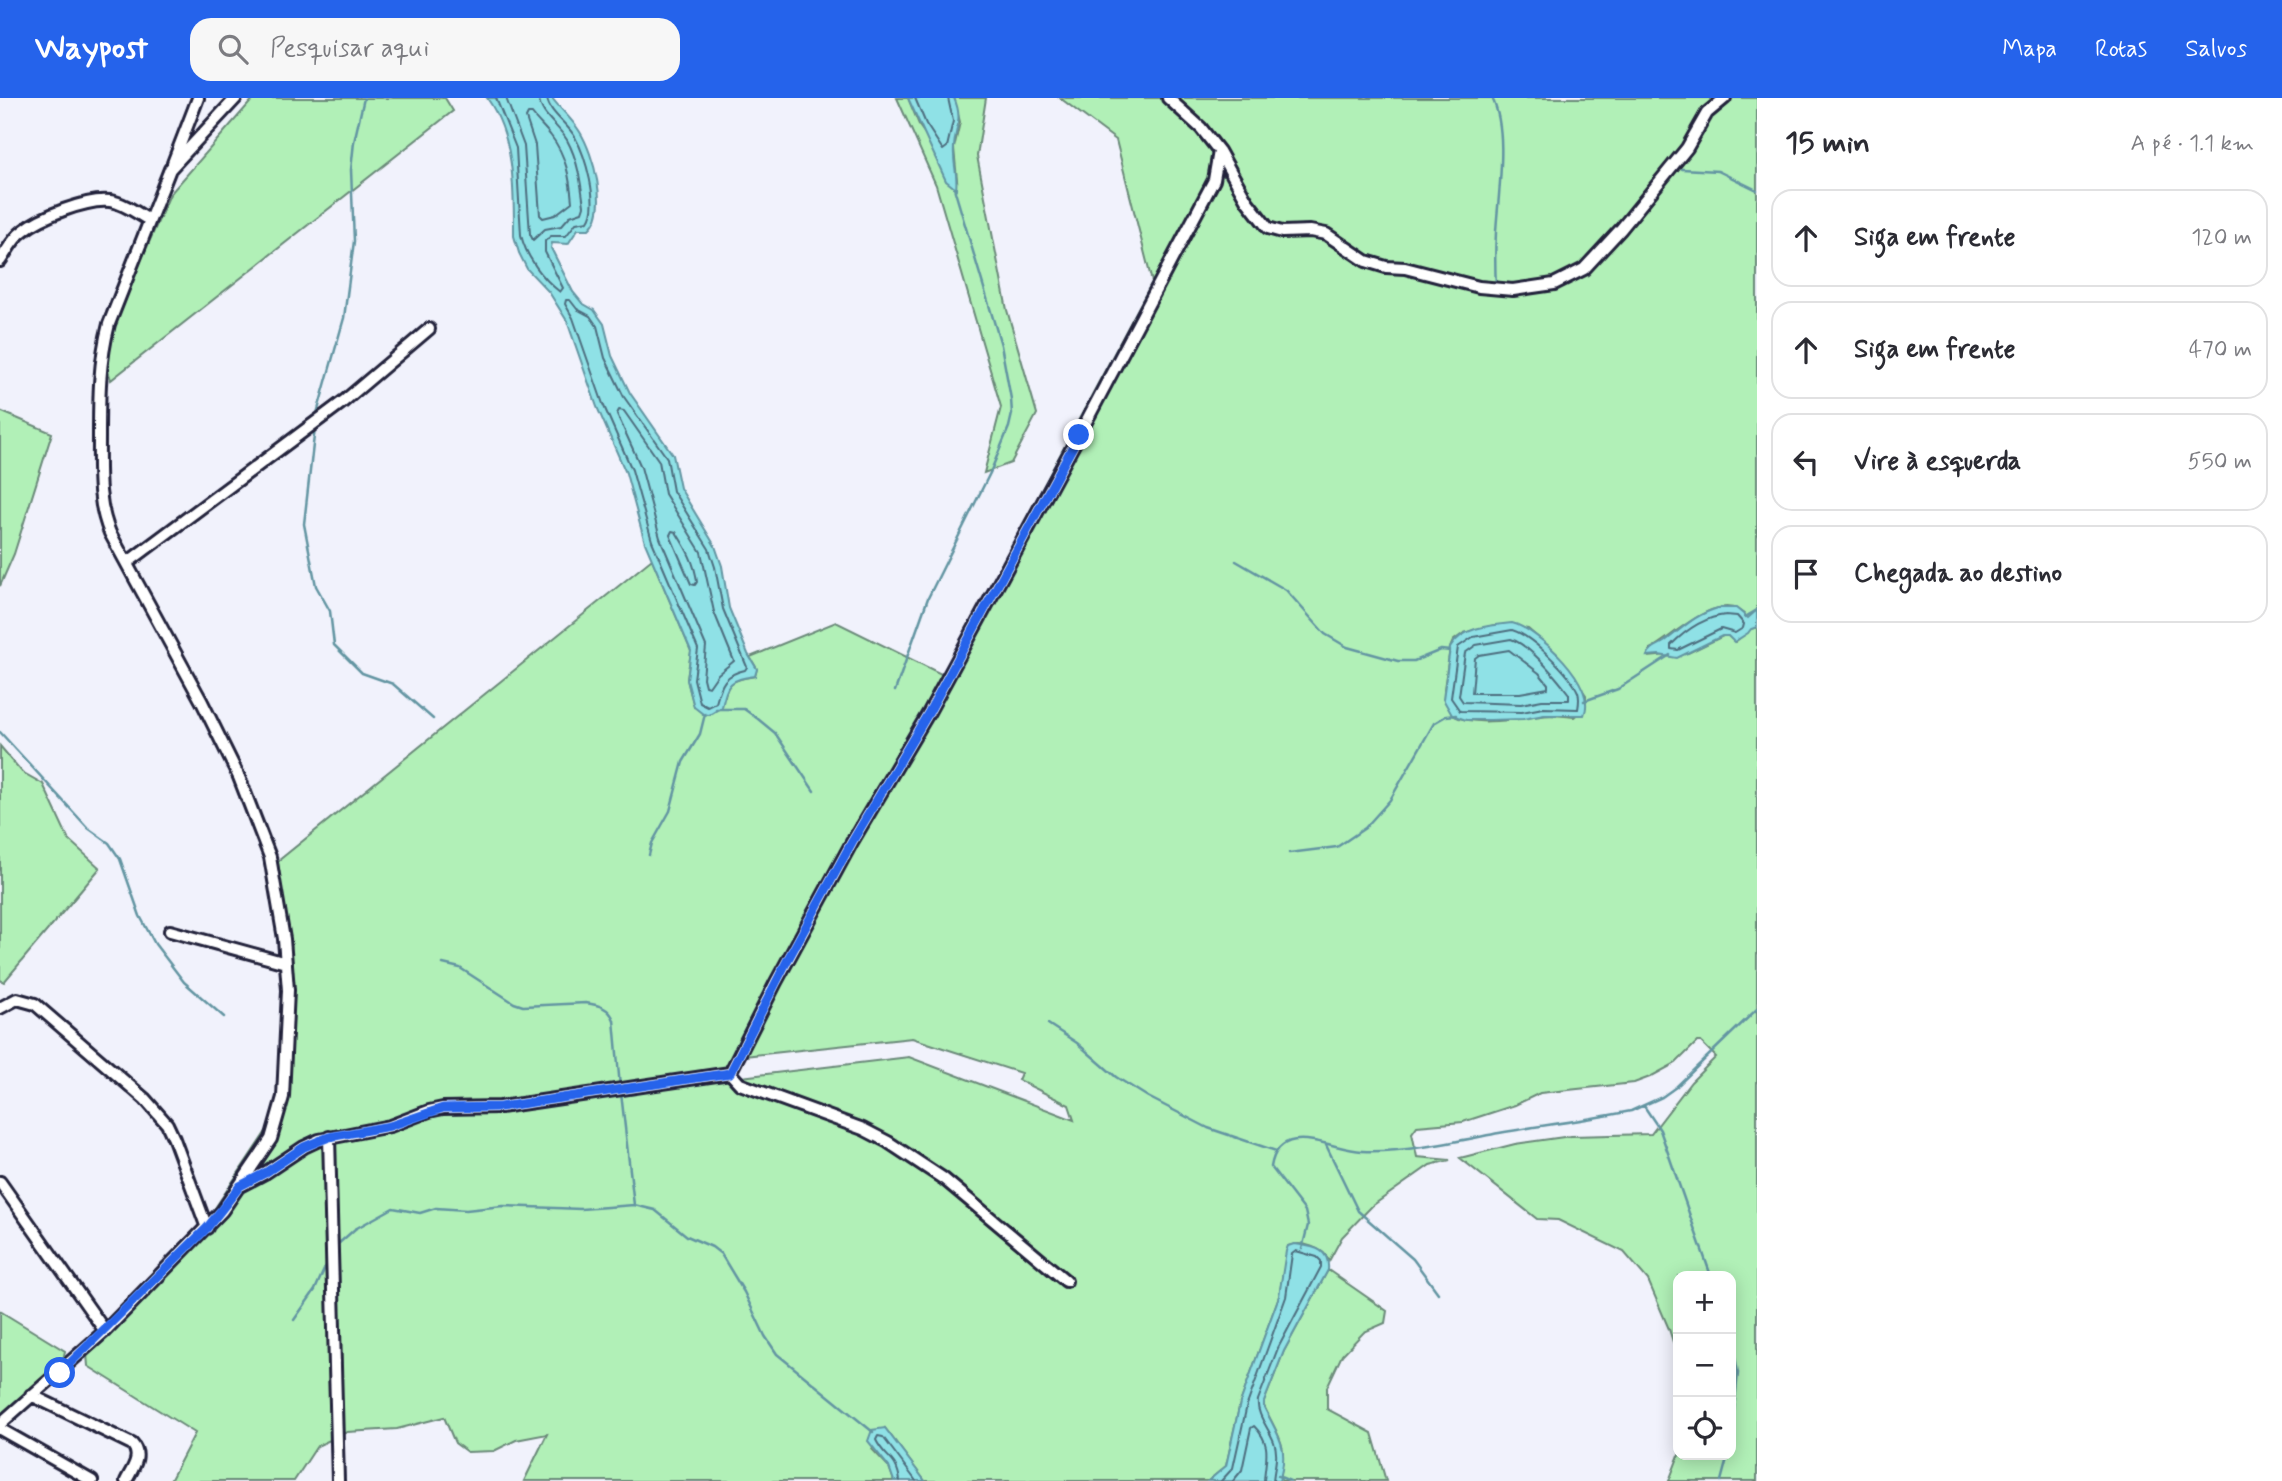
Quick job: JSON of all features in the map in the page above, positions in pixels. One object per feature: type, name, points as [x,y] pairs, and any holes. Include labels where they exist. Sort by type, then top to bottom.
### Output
[{"type":"street","points":[[0,1424],[105,1331],[207,1228],[240,1186],[271,1139],[281,1108],[286,1048],[286,963],[283,927],[270,857],[239,777],[202,702],[110,533],[100,504],[99,387],[102,348],[198,98]]},
{"type":"street","points":[[170,169],[236,98]]},
{"type":"street","points":[[1168,98],[1201,128],[1219,151],[1247,201],[1268,228],[1282,232],[1310,231],[1326,234],[1366,261],[1386,267],[1405,268],[1479,287],[1513,290],[1554,284],[1584,269],[1621,229],[1687,148],[1707,113],[1726,98]]},
{"type":"street","points":[[730,1073],[852,842],[929,712],[1103,391],[1214,180],[1219,151]]},
{"type":"street","points":[[0,261],[22,231],[51,216],[86,204],[99,201],[118,203],[149,220]]},
{"type":"street","points":[[127,563],[344,401],[429,329]]},
{"type":"street","points":[[170,931],[286,963]]},
{"type":"street","points":[[0,1008],[17,999],[35,1004],[145,1099],[160,1115],[174,1139],[207,1228]]},
{"type":"street","points":[[240,1186],[304,1147],[329,1137],[390,1126],[443,1108],[500,1107],[730,1073]]},
{"type":"street","points":[[730,1073],[740,1084],[863,1129],[897,1147],[944,1179],[1066,1281]]},
{"type":"street","points":[[329,1137],[338,1481]]},
{"type":"street","points":[[0,1182],[105,1331]]},
{"type":"street","points":[[31,1395],[135,1447],[137,1459],[126,1481]]},
{"type":"street","points":[[0,1429],[92,1481]]},
{"type":"green space","points":[[254,98],[445,98],[453,111],[111,380],[107,367],[112,328],[170,194]]},
{"type":"green space","points":[[897,98],[908,98],[920,127],[957,179],[954,148],[960,122],[954,98],[986,98],[977,156],[1007,310],[1037,414],[1011,463],[984,473],[1001,407],[936,185]]},
{"type":"green space","points":[[1060,98],[1757,98],[1757,610],[1748,619],[1738,610],[1725,607],[1698,616],[1650,649],[1649,657],[1688,653],[1723,636],[1728,636],[1735,642],[1757,627],[1757,1481],[1669,1481],[1677,1460],[1736,1460],[1736,1271],[1673,1271],[1673,1342],[1648,1280],[1624,1252],[1558,1220],[1537,1219],[1460,1158],[1515,1144],[1571,1136],[1651,1134],[1691,1082],[1716,1057],[1701,1042],[1697,1042],[1676,1063],[1634,1083],[1540,1093],[1515,1105],[1463,1122],[1417,1126],[1412,1133],[1417,1157],[1450,1160],[1430,1165],[1372,1206],[1342,1237],[1329,1261],[1322,1252],[1312,1246],[1288,1246],[1279,1296],[1240,1403],[1226,1466],[1208,1481],[925,1481],[885,1428],[872,1449],[889,1467],[894,1481],[524,1481],[547,1434],[516,1440],[494,1451],[467,1452],[455,1443],[444,1417],[397,1429],[347,1432],[317,1446],[294,1481],[170,1481],[195,1433],[88,1366],[87,1354],[91,1342],[211,1214],[283,1106],[289,1022],[278,861],[652,559],[691,651],[687,679],[694,707],[725,697],[731,683],[755,676],[757,669],[750,657],[836,622],[943,675],[1152,282],[1116,140]],"holes":[[[1494,625],[1528,629],[1557,654],[1586,695],[1586,707],[1574,717],[1549,715],[1471,721],[1452,715],[1444,689],[1453,641],[1464,633]],[[912,1038],[1021,1073],[1018,1080],[1069,1105],[1074,1120],[909,1057],[733,1078],[744,1056]]]},
{"type":"green space","points":[[0,411],[52,433],[14,554],[0,586]]},
{"type":"green space","points":[[0,746],[22,772],[43,784],[69,840],[100,868],[4,982],[0,980]]},
{"type":"green space","points":[[1328,1270],[1387,1311],[1385,1323],[1364,1332],[1342,1355],[1327,1387],[1327,1409],[1372,1433],[1386,1481],[1279,1481],[1283,1449],[1264,1402],[1284,1351]]},
{"type":"green space","points":[[0,1311],[65,1351],[60,1374],[0,1429]]},
{"type":"water","points":[[487,98],[552,98],[577,127],[590,153],[599,195],[595,220],[589,229],[578,229],[568,244],[552,243],[551,248],[573,292],[582,303],[594,310],[604,324],[612,356],[630,393],[673,455],[680,488],[715,546],[722,566],[729,608],[757,669],[755,676],[731,684],[722,707],[709,715],[694,707],[687,680],[691,651],[645,543],[626,473],[597,407],[567,321],[549,292],[527,269],[519,253],[514,236],[513,182],[508,147],[496,113]]},
{"type":"water","points":[[908,98],[954,98],[958,114],[954,147],[956,189],[946,181]]},
{"type":"water","points":[[1718,608],[1736,608],[1748,618],[1757,610],[1757,627],[1734,642],[1728,636],[1722,636],[1677,658],[1647,656],[1652,649],[1695,618]]},
{"type":"water","points":[[1512,623],[1537,636],[1563,660],[1582,689],[1586,703],[1584,715],[1466,720],[1452,715],[1443,699],[1450,648],[1469,631]]},
{"type":"water","points":[[1294,1244],[1313,1247],[1323,1252],[1328,1262],[1328,1270],[1284,1351],[1264,1402],[1283,1450],[1279,1481],[1208,1481],[1226,1466],[1240,1403],[1279,1296],[1286,1251],[1288,1246]]},
{"type":"water","points":[[885,1428],[925,1481],[894,1481],[889,1467],[868,1441],[872,1430]]},
{"type":"waterway","points":[[316,417],[344,318],[354,241],[351,170],[364,98]]},
{"type":"waterway","points":[[1492,98],[1497,112],[1501,145],[1496,286]]},
{"type":"waterway","points":[[1682,169],[1718,171],[1757,190]]},
{"type":"waterway","points":[[895,691],[928,598],[990,473],[1012,414],[1001,345],[954,188]]},
{"type":"waterway","points":[[315,427],[304,524],[316,586],[330,611],[334,645],[362,673],[393,684],[433,719]]},
{"type":"waterway","points":[[1236,561],[1286,590],[1325,634],[1347,647],[1398,661],[1414,661],[1441,650],[1450,651]]},
{"type":"waterway","points":[[1745,617],[1757,610]]},
{"type":"waterway","points":[[1584,701],[1618,689],[1670,655]]},
{"type":"waterway","points":[[716,709],[744,709],[775,733],[814,791]]},
{"type":"waterway","points":[[649,855],[652,843],[670,811],[683,762],[700,734],[705,714]]},
{"type":"waterway","points":[[1289,853],[1337,847],[1365,828],[1390,800],[1434,723],[1446,716],[1456,715]]},
{"type":"waterway","points":[[0,732],[88,828],[109,843],[120,859],[140,916],[155,944],[184,982],[224,1017]]},
{"type":"waterway","points":[[443,964],[460,968],[523,1006],[586,1003],[606,1009],[614,1020],[620,1087]]},
{"type":"waterway","points":[[1302,1249],[1308,1225],[1305,1211],[1271,1167],[1276,1152],[1284,1144],[1295,1140],[1308,1140],[1362,1151],[1395,1150],[1631,1111],[1662,1097],[1676,1087],[1757,1009]]},
{"type":"waterway","points":[[1048,1024],[1077,1043],[1116,1077],[1148,1097],[1208,1128],[1276,1151]]},
{"type":"waterway","points":[[621,1093],[634,1205]]},
{"type":"waterway","points":[[1644,1106],[1660,1130],[1709,1271]]},
{"type":"waterway","points":[[1326,1145],[1358,1211],[1413,1259],[1438,1293]]},
{"type":"waterway","points":[[337,1245],[355,1229],[393,1208],[420,1213],[436,1208],[466,1210],[503,1206],[581,1209],[634,1205],[655,1210],[687,1236],[721,1254],[777,1354],[873,1432]]},
{"type":"waterway","points":[[294,1320],[315,1290],[327,1263]]},
{"type":"waterway","points":[[1736,1362],[1736,1391]]},
{"type":"waterway","points":[[1721,1481],[1727,1460]]},
{"type":"waterway","points":[[1278,1476],[1290,1481]]},
{"type":"route","points":[[60,1373],[207,1228],[240,1186],[254,1180],[304,1147],[329,1137],[405,1122],[443,1108],[500,1107],[730,1073],[852,842],[929,712],[1079,435]]}]
